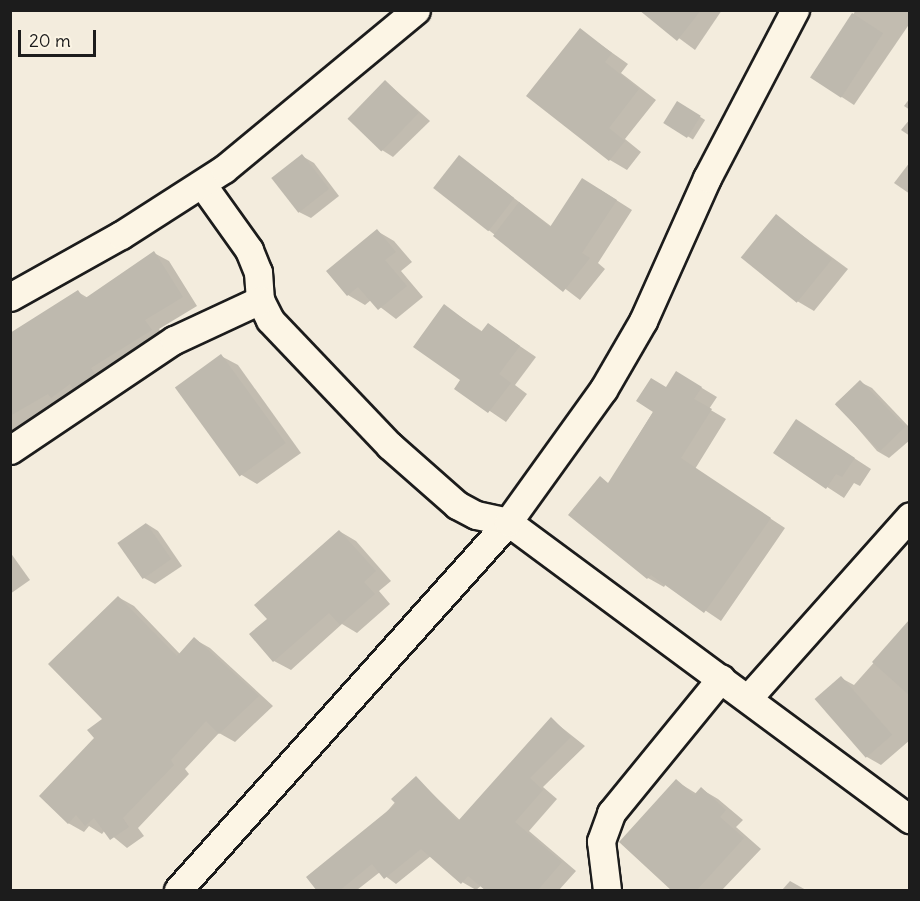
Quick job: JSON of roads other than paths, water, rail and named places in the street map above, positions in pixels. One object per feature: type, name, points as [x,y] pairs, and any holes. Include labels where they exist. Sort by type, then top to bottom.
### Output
[{"type":"street","points":[[10,297],[202,184],[416,10]]},
{"type":"street","points":[[178,891],[508,522],[603,390],[643,321],[707,178],[795,10]]},
{"type":"street","points":[[202,184],[249,250],[258,272],[260,300],[276,326],[421,474],[467,512],[508,522],[749,697],[909,819]]},
{"type":"street","points":[[10,450],[174,340],[260,300]]},
{"type":"street","points":[[749,697],[909,516]]},
{"type":"street","points":[[608,891],[601,841],[611,813],[721,678]]}]
